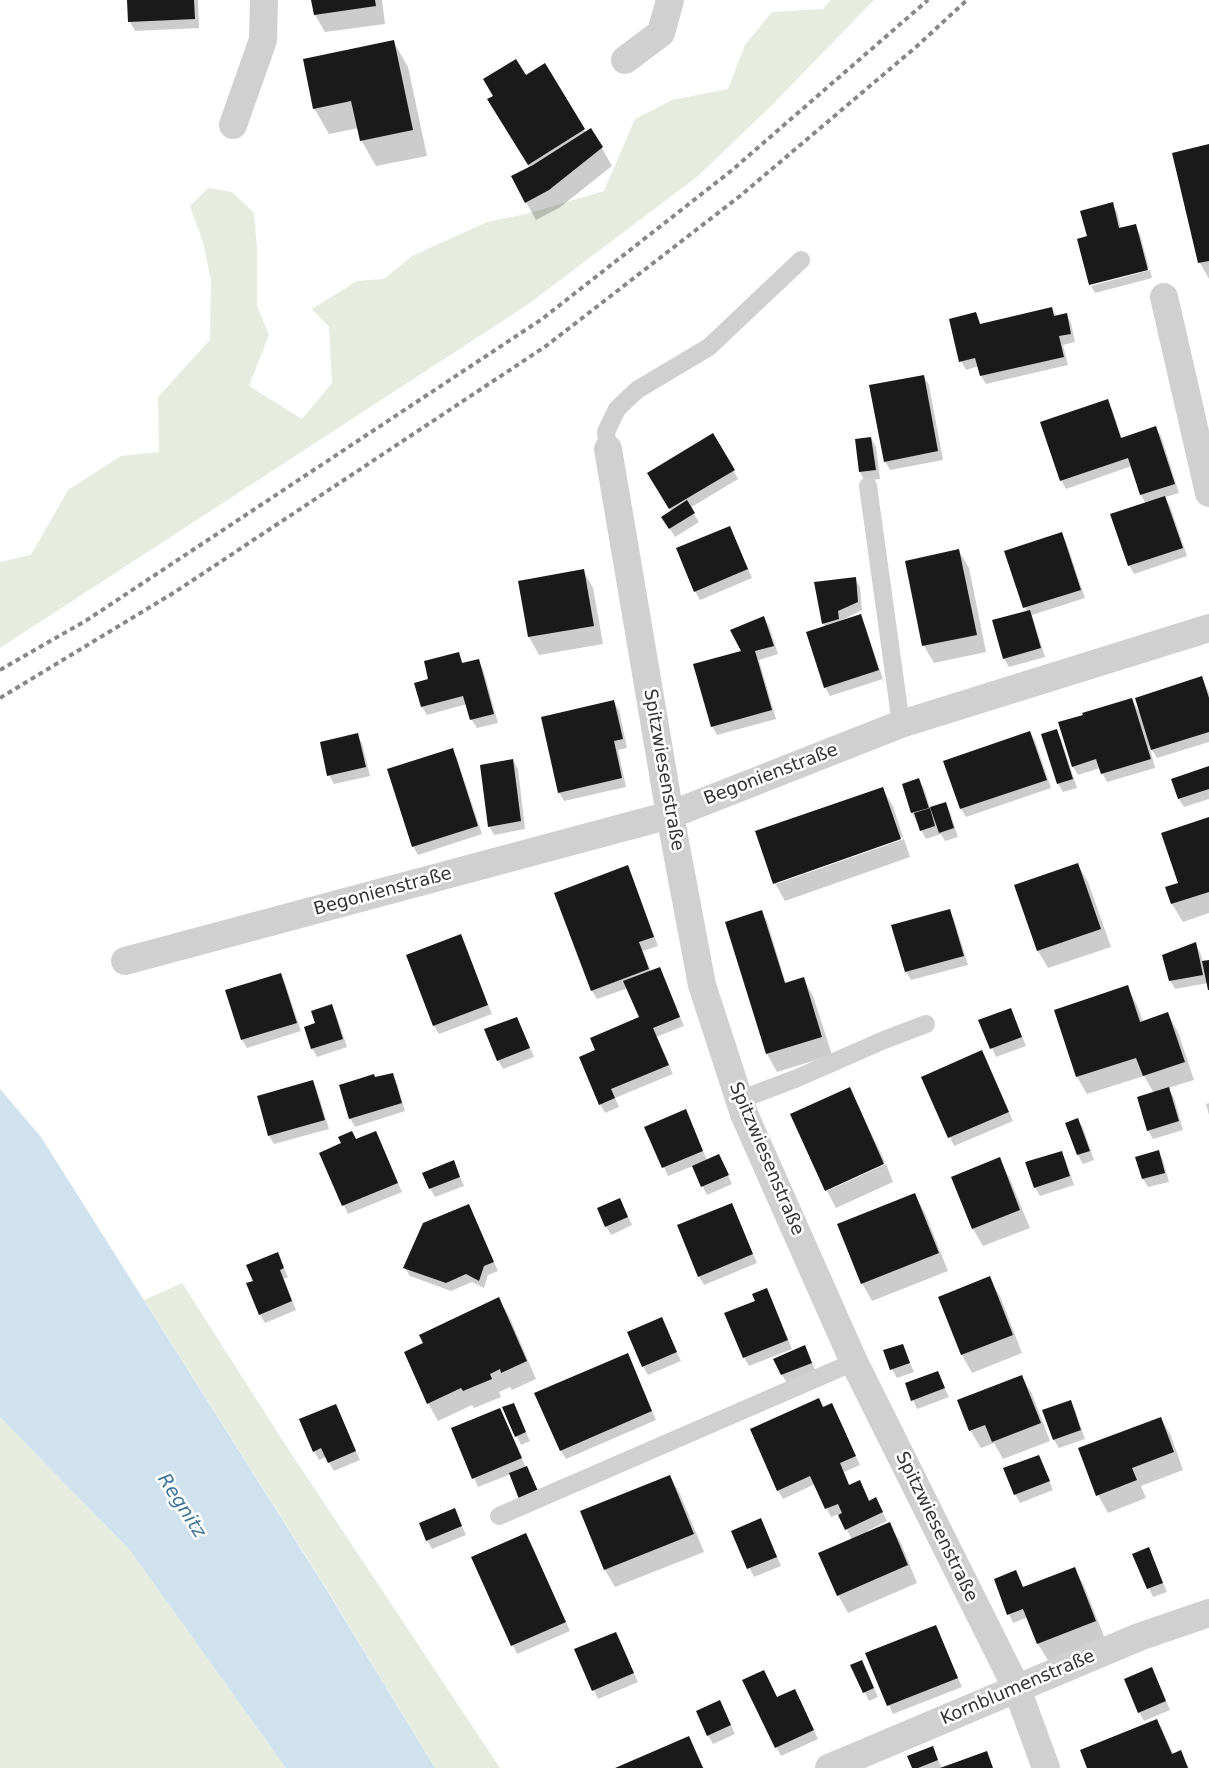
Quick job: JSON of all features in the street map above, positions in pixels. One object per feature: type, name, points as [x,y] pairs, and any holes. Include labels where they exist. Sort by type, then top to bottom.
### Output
[{"type":"street","points":[[233,125],[264,40],[264,0]]},
{"type":"street","points":[[625,60],[661,33],[670,0]]},
{"type":"street","points":[[1164,297],[1209,493]]},
{"type":"street","name":"Spitzwiesenstraße","points":[[608,449],[670,815],[702,985],[739,1100],[854,1362],[1016,1689],[1046,1768]]},
{"type":"street","name":"Begonienstraße","points":[[125,961],[670,815],[901,724],[1209,628]]},
{"type":"street","name":"Kornblumenstraße","points":[[829,1768],[1139,1637],[1209,1613]]},
{"type":"lane","points":[[608,449],[606,432],[617,409],[637,390],[709,347],[801,260]]},
{"type":"lane","points":[[868,486],[901,724]]},
{"type":"lane","points":[[739,1100],[795,1079],[884,1040],[926,1024]]},
{"type":"lane","points":[[499,1516],[854,1362]]},
{"type":"shaded area","points":[[831,0],[874,0],[772,105],[698,176],[527,305],[0,648],[0,562],[31,555],[68,490],[121,456],[159,452],[158,397],[210,340],[211,280],[203,242],[190,206],[208,188],[232,192],[254,213],[257,249],[257,306],[269,335],[249,386],[302,419],[332,383],[329,327],[312,309],[357,281],[384,279],[412,256],[487,222],[526,214],[604,191],[635,119],[672,100],[728,89],[745,45],[772,12],[823,9]]},
{"type":"shaded area","points":[[182,1283],[283,1441],[500,1768],[435,1768],[328,1591],[144,1300]]},
{"type":"shaded area","points":[[0,1417],[129,1549],[286,1768],[0,1768]]},
{"type":"water","name":"Regnitz","points":[[0,1089],[41,1137],[328,1592],[435,1768],[286,1768],[129,1549],[0,1417]]},
{"type":"building","points":[[127,0],[194,0],[195,19],[128,22]]},
{"type":"building","points":[[311,0],[375,0],[376,6],[314,15]]},
{"type":"building","points":[[394,40],[413,130],[360,141],[351,101],[313,109],[303,59]]},
{"type":"building","points":[[516,59],[526,75],[545,63],[585,129],[528,165],[487,99],[493,96],[483,79]]},
{"type":"building","points":[[591,128],[603,147],[549,190],[525,203],[511,176],[533,165]]},
{"type":"building","points":[[1209,144],[1209,261],[1198,263],[1172,153]]},
{"type":"building","points":[[1113,202],[1119,228],[1136,224],[1148,270],[1089,285],[1077,239],[1087,236],[1080,211]]},
{"type":"building","points":[[1052,307],[1054,316],[1067,313],[1071,334],[1059,336],[1064,357],[980,376],[975,358],[959,362],[949,319],[976,312],[980,324]]},
{"type":"building","points":[[924,375],[938,451],[884,462],[869,385]]},
{"type":"building","points":[[1108,399],[1121,438],[1156,426],[1175,484],[1140,495],[1128,458],[1060,481],[1040,422]]},
{"type":"building","points":[[713,433],[735,470],[669,509],[647,473]]},
{"type":"building","points":[[871,437],[876,470],[859,472],[855,439]]},
{"type":"building","points":[[1165,496],[1183,548],[1128,566],[1110,514]]},
{"type":"building","points":[[687,500],[695,513],[669,529],[661,517]]},
{"type":"building","points":[[730,526],[748,569],[694,592],[676,548]]},
{"type":"building","points":[[1062,532],[1081,590],[1023,608],[1004,551]]},
{"type":"building","points":[[959,549],[977,635],[922,646],[905,561]]},
{"type":"building","points":[[584,569],[594,626],[528,637],[518,581]]},
{"type":"building","points":[[856,577],[858,602],[838,611],[839,619],[822,624],[814,582]]},
{"type":"building","points":[[1030,610],[1041,648],[1003,659],[992,620]]},
{"type":"building","points":[[861,614],[879,670],[824,688],[806,632]]},
{"type":"building","points":[[764,616],[774,646],[755,651],[772,710],[711,727],[693,664],[741,651],[730,630]]},
{"type":"building","points":[[459,652],[462,663],[479,659],[494,714],[470,720],[463,696],[421,707],[414,683],[428,679],[424,661]]},
{"type":"building","points":[[1202,676],[1209,698],[1209,732],[1151,750],[1135,698]]},
{"type":"building","points":[[1132,698],[1151,759],[1101,774],[1096,759],[1072,767],[1058,722]]},
{"type":"building","points":[[614,700],[623,739],[614,741],[622,778],[558,793],[541,717]]},
{"type":"building","points":[[1057,729],[1073,779],[1057,784],[1041,734]]},
{"type":"building","points":[[1030,731],[1047,780],[960,809],[943,761]]},
{"type":"building","points":[[358,733],[366,767],[327,776],[320,742]]},
{"type":"building","points":[[453,748],[478,826],[412,847],[387,769]]},
{"type":"building","points":[[513,759],[521,821],[488,827],[480,765]]},
{"type":"building","points":[[1209,766],[1209,789],[1178,799],[1171,779]]},
{"type":"building","points":[[919,778],[929,808],[911,813],[902,784]]},
{"type":"building","points":[[883,787],[901,839],[773,884],[755,831]]},
{"type":"building","points":[[946,802],[954,828],[939,833],[930,807]]},
{"type":"building","points":[[930,808],[935,826],[920,831],[914,813]]},
{"type":"building","points":[[1209,817],[1209,892],[1171,904],[1165,887],[1178,883],[1161,833]]},
{"type":"building","points":[[1078,863],[1101,929],[1037,951],[1014,885]]},
{"type":"building","points":[[628,865],[654,937],[639,942],[649,969],[591,991],[554,893]]},
{"type":"building","points":[[950,909],[964,956],[905,972],[891,925]]},
{"type":"building","points":[[762,910],[785,983],[804,977],[822,1037],[766,1054],[725,922]]},
{"type":"building","points":[[461,934],[488,1005],[433,1026],[406,955]]},
{"type":"building","points":[[1196,942],[1203,975],[1169,981],[1162,955]]},
{"type":"building","points":[[1209,960],[1209,990],[1208,990],[1202,961]]},
{"type":"building","points":[[660,967],[680,1017],[653,1028],[669,1065],[611,1089],[615,1098],[599,1105],[579,1057],[595,1050],[590,1038],[639,1017],[623,981]]},
{"type":"building","points":[[281,973],[297,1023],[241,1040],[225,990]]},
{"type":"building","points":[[1128,985],[1140,1022],[1168,1012],[1185,1062],[1143,1076],[1136,1058],[1076,1077],[1054,1010]]},
{"type":"building","points":[[332,1004],[343,1039],[311,1049],[304,1027],[315,1023],[311,1011]]},
{"type":"building","points":[[1011,1008],[1022,1037],[990,1049],[978,1020]]},
{"type":"building","points":[[517,1017],[530,1048],[497,1061],[484,1029]]},
{"type":"building","points":[[982,1050],[1009,1112],[948,1138],[921,1077]]},
{"type":"building","points":[[393,1073],[402,1103],[349,1119],[339,1085],[374,1074],[375,1077]]},
{"type":"building","points":[[313,1080],[325,1120],[268,1136],[257,1096]]},
{"type":"building","points":[[850,1087],[884,1164],[825,1191],[790,1114]]},
{"type":"building","points":[[1169,1087],[1179,1121],[1147,1131],[1137,1097]]},
{"type":"building","points":[[686,1109],[703,1151],[662,1168],[644,1127]]},
{"type":"building","points":[[1078,1118],[1090,1151],[1077,1155],[1065,1123]]},
{"type":"building","points":[[352,1131],[356,1139],[376,1131],[398,1183],[342,1206],[319,1153],[341,1143],[338,1137]]},
{"type":"building","points":[[1159,1150],[1165,1173],[1142,1179],[1135,1157]]},
{"type":"building","points":[[1062,1151],[1070,1176],[1034,1188],[1025,1162]]},
{"type":"building","points":[[719,1154],[729,1175],[701,1187],[692,1166]]},
{"type":"building","points":[[1000,1157],[1020,1210],[972,1229],[951,1177]]},
{"type":"building","points":[[454,1160],[460,1177],[429,1189],[422,1173]]},
{"type":"building","points":[[915,1193],[939,1253],[861,1284],[837,1224]]},
{"type":"building","points":[[620,1198],[628,1217],[605,1227],[597,1208]]},
{"type":"building","points":[[732,1203],[753,1254],[698,1277],[677,1225]]},
{"type":"building","points":[[469,1204],[494,1262],[484,1266],[479,1281],[466,1274],[446,1283],[403,1268],[423,1223]]},
{"type":"building","points":[[278,1252],[284,1268],[280,1270],[292,1301],[259,1315],[246,1283],[253,1281],[246,1265]]},
{"type":"building","points":[[990,1276],[1013,1335],[961,1355],[938,1297]]},
{"type":"building","points":[[767,1288],[788,1340],[743,1358],[724,1313],[755,1301],[752,1294]]},
{"type":"building","points":[[499,1297],[527,1361],[501,1373],[500,1369],[490,1374],[492,1379],[463,1391],[461,1388],[427,1404],[404,1352],[423,1343],[419,1335]]},
{"type":"building","points":[[662,1317],[677,1352],[642,1367],[627,1332]]},
{"type":"building","points":[[903,1344],[910,1363],[890,1370],[883,1350]]},
{"type":"building","points":[[805,1345],[812,1363],[781,1375],[773,1359]]},
{"type":"building","points":[[628,1353],[652,1411],[560,1451],[534,1393]]},
{"type":"building","points":[[938,1371],[945,1388],[911,1401],[905,1383]]},
{"type":"building","points":[[1022,1375],[1041,1423],[992,1442],[985,1425],[969,1431],[957,1400]]},
{"type":"building","points":[[819,1398],[823,1407],[832,1403],[856,1456],[840,1463],[849,1485],[860,1480],[869,1501],[876,1497],[883,1512],[845,1530],[838,1515],[842,1513],[838,1504],[825,1509],[810,1476],[777,1491],[750,1429]]},
{"type":"building","points":[[1071,1400],[1081,1430],[1053,1440],[1042,1410]]},
{"type":"building","points":[[514,1403],[526,1432],[515,1437],[502,1407]]},
{"type":"building","points":[[336,1404],[356,1451],[328,1463],[321,1448],[313,1452],[299,1419]]},
{"type":"building","points":[[500,1408],[522,1458],[472,1479],[451,1428]]},
{"type":"building","points":[[1161,1417],[1174,1452],[1132,1468],[1137,1480],[1096,1496],[1078,1448]]},
{"type":"building","points":[[1039,1455],[1050,1481],[1014,1495],[1003,1468]]},
{"type":"building","points":[[527,1466],[538,1491],[519,1499],[509,1473]]},
{"type":"building","points":[[670,1475],[694,1534],[604,1570],[580,1511]]},
{"type":"building","points":[[455,1508],[462,1526],[426,1541],[419,1523]]},
{"type":"building","points":[[761,1518],[777,1557],[747,1569],[731,1531]]},
{"type":"building","points":[[890,1522],[908,1565],[837,1596],[818,1553]]},
{"type":"building","points":[[526,1533],[566,1622],[511,1646],[471,1557]]},
{"type":"building","points":[[1149,1547],[1163,1583],[1147,1589],[1132,1554]]},
{"type":"building","points":[[1075,1567],[1096,1621],[1037,1644],[1023,1609],[1007,1615],[994,1579],[1016,1570],[1023,1587]]},
{"type":"building","points":[[936,1625],[958,1678],[887,1706],[865,1653]]},
{"type":"building","points":[[616,1632],[634,1673],[592,1691],[574,1649]]},
{"type":"building","points":[[862,1660],[874,1688],[863,1693],[850,1665]]},
{"type":"building","points":[[1152,1667],[1166,1701],[1138,1713],[1124,1679]]},
{"type":"building","points":[[764,1670],[777,1697],[795,1689],[814,1730],[775,1748],[742,1680]]},
{"type":"building","points":[[720,1700],[731,1725],[707,1736],[696,1711]]},
{"type":"building","points":[[1157,1719],[1172,1754],[1181,1750],[1188,1768],[1087,1768],[1080,1750]]},
{"type":"building","points":[[689,1736],[703,1768],[615,1768]]},
{"type":"building","points":[[933,1746],[938,1760],[918,1768],[912,1768],[907,1756]]},
{"type":"building","points":[[987,1751],[993,1768],[940,1768]]},
{"type":"railway","points":[[0,670],[87,620],[542,319],[731,171],[928,0]]},
{"type":"railway","points":[[0,698],[175,592],[546,346],[740,196],[916,47],[967,0]]}]
